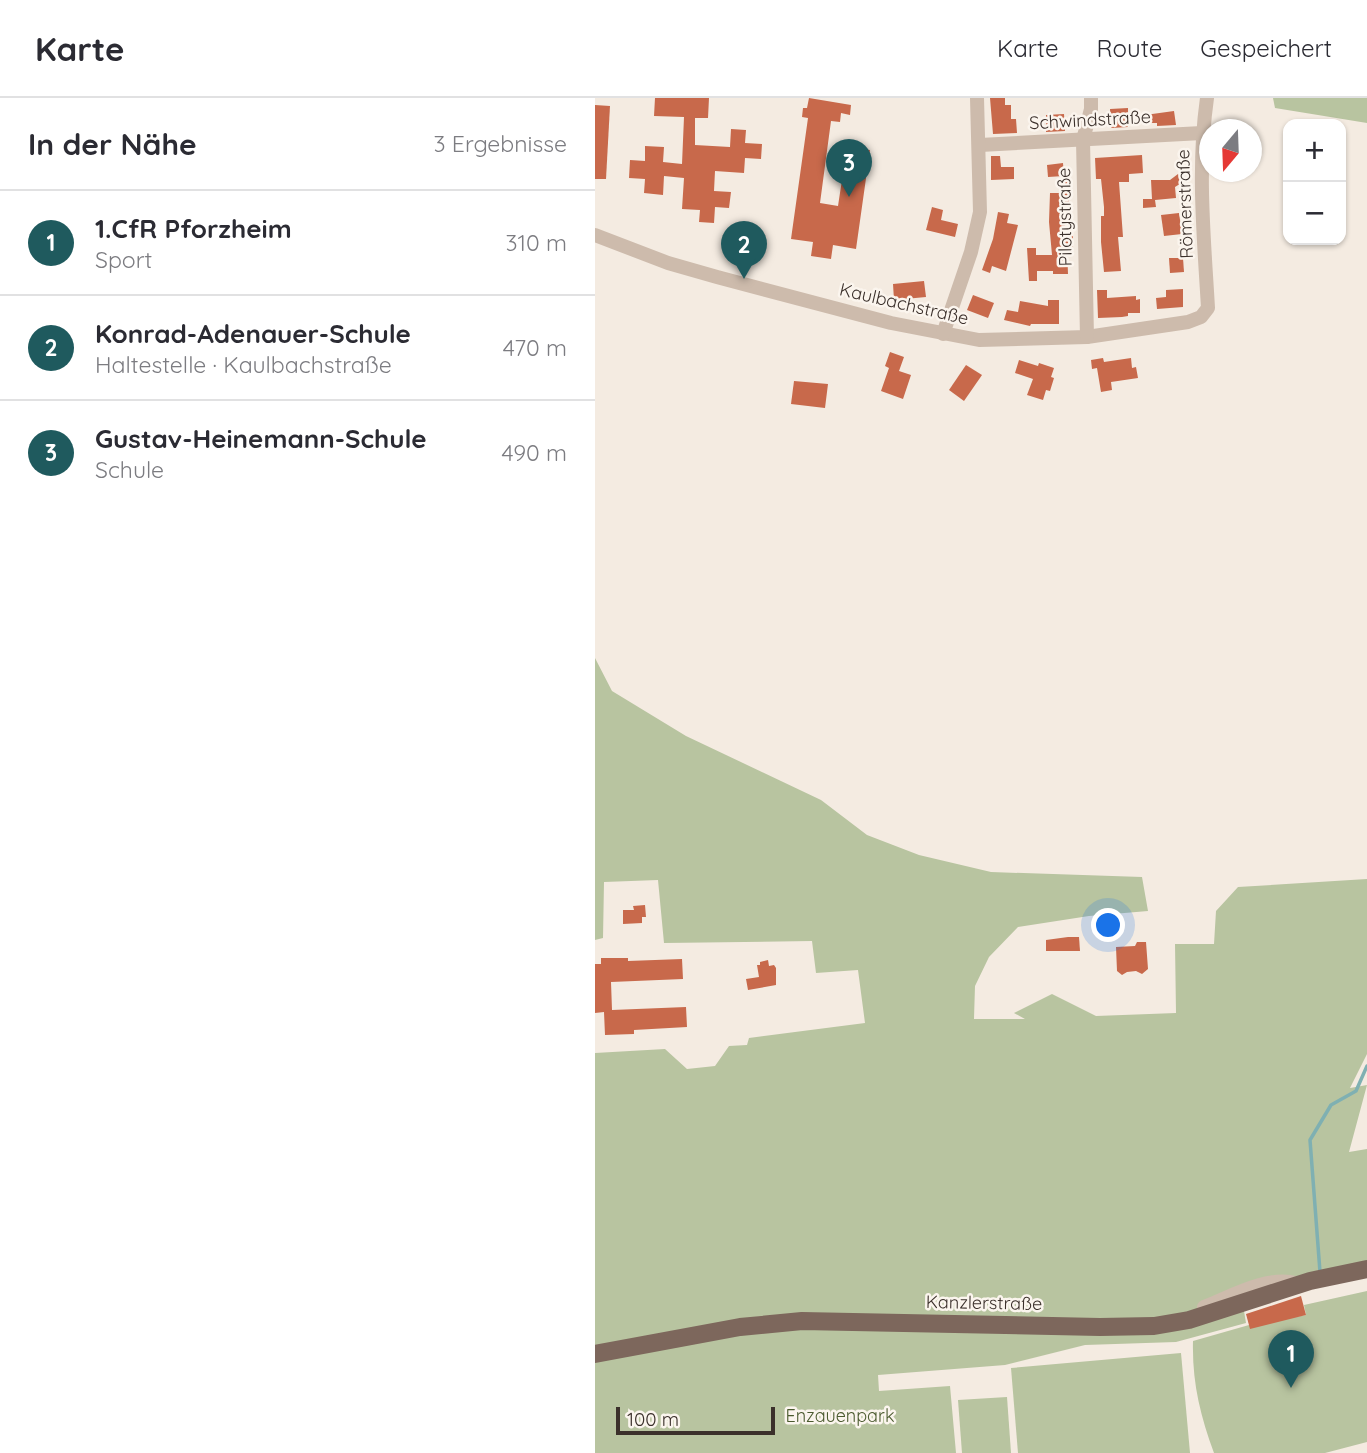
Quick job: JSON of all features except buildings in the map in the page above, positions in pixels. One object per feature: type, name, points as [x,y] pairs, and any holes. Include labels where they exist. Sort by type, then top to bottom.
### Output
[{"type":"main road","name":"Kanzlerstraße","points":[[595,1354],[740,1326],[802,1321],[1154,1326],[1206,1315],[1300,1284],[1367,1269]]},
{"type":"street","points":[[943,334],[977,234],[980,212],[980,145],[977,98]]},
{"type":"street","name":"Pilotystraße","points":[[1087,337],[1083,140],[1091,98]]},
{"type":"street","name":"Römerstraße","points":[[1204,119],[1207,98]]},
{"type":"street","name":"Schwindstraße","points":[[980,145],[1199,133]]},
{"type":"street","name":"Römerstraße","points":[[1202,182],[1208,308]]},
{"type":"street","name":"Kaulbachstraße","points":[[595,235],[668,263],[717,277],[891,323],[979,340],[1087,337],[1188,322],[1201,317],[1208,308]]},
{"type":"street","points":[[1204,1307],[1268,1283],[1288,1281],[1300,1284]]},
{"type":"green space","points":[[1273,98],[1367,98],[1367,123],[1346,119],[1275,108]]},
{"type":"green space","name":"Enzauenpark","points":[[595,658],[612,691],[686,736],[821,800],[867,835],[919,855],[991,872],[1142,877],[1148,911],[1089,916],[1018,927],[989,957],[975,986],[974,1019],[1025,1019],[1014,1013],[1052,994],[1096,1016],[1176,1013],[1175,944],[1214,944],[1216,911],[1238,887],[1367,879],[1367,1054],[1350,1088],[1367,1085],[1349,1152],[1367,1149],[1367,1266],[1242,1299],[1246,1323],[1176,1342],[1085,1345],[1005,1365],[878,1375],[879,1391],[950,1386],[956,1453],[595,1453],[595,1053],[665,1049],[687,1069],[715,1066],[729,1046],[747,1045],[749,1038],[865,1023],[858,970],[816,973],[812,941],[664,943],[658,880],[604,882],[603,938],[595,940]]},
{"type":"green space","points":[[1367,1291],[1367,1442],[1325,1453],[1214,1453],[1198,1398],[1193,1341],[1249,1325],[1306,1315],[1304,1305]]},
{"type":"green space","points":[[1181,1353],[1190,1453],[1018,1453],[1011,1368]]},
{"type":"green space","points":[[1007,1397],[1011,1453],[962,1453],[958,1400]]},
{"type":"waterway","points":[[1320,1272],[1310,1140],[1331,1105],[1356,1091],[1367,1066]]},
{"type":"place","name":"Gustav-Heinemann-Schule","points":[[849,197]]},
{"type":"place","name":"Konrad-Adenauer-Schule","points":[[744,279]]},
{"type":"place","name":"1.CfR Pforzheim","points":[[1291,1388]]}]
